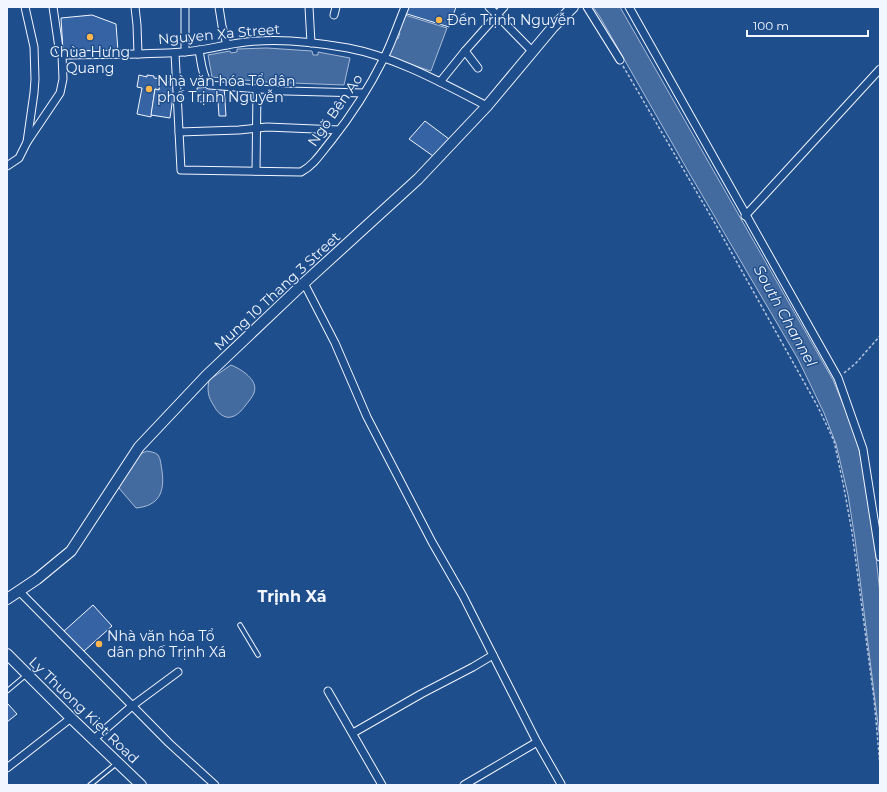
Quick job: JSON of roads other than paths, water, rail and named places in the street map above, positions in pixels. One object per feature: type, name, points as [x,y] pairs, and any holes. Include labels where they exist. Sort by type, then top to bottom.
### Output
[{"type":"main road","name":"Mung 10 Thang 3 Street","points":[[7,599],[37,579],[71,550],[139,447],[206,376],[304,283],[418,179],[487,106],[532,51],[573,7]]},
{"type":"main road","name":"Ly Thuong Kiet Road","points":[[7,654],[141,785]]},
{"type":"street","points":[[25,7],[34,47],[36,79],[26,142]]},
{"type":"street","points":[[7,166],[19,158],[26,142],[60,93],[63,79],[62,55],[59,48],[53,7]]},
{"type":"street","points":[[135,7],[138,54]]},
{"type":"street","points":[[185,7],[185,52]]},
{"type":"street","points":[[219,7],[227,45]]},
{"type":"street","points":[[309,7],[311,43]]},
{"type":"street","points":[[334,15],[336,7]]},
{"type":"street","name":"Ngõ Bên Ao","points":[[256,171],[301,172],[310,167],[339,130],[364,93],[384,58],[405,7]]},
{"type":"street","points":[[489,7],[532,51]]},
{"type":"street","points":[[440,82],[504,7]]},
{"type":"street","points":[[587,7],[620,60]]},
{"type":"street","points":[[629,7],[838,378],[863,449],[880,557]]},
{"type":"street","name":"Nguyen Xa Street","points":[[62,55],[185,52],[247,42],[268,41],[311,43],[348,48],[384,58],[440,82],[487,106]]},
{"type":"street","points":[[199,50],[202,68],[206,81],[209,85],[257,89],[364,93]]},
{"type":"street","points":[[465,51],[478,68]]},
{"type":"street","points":[[175,52],[181,170],[256,171],[257,89]]},
{"type":"street","points":[[746,216],[880,69]]},
{"type":"street","points":[[179,132],[267,127],[339,130]]},
{"type":"street","points":[[304,283],[335,344],[366,417],[494,655],[537,742],[561,785]]},
{"type":"street","points":[[19,591],[139,713],[215,785]]},
{"type":"street","points":[[353,733],[494,655]]},
{"type":"street","points":[[94,739],[132,706],[178,672]]},
{"type":"street","points":[[328,691],[381,785]]},
{"type":"street","points":[[7,768],[71,718]]},
{"type":"street","points":[[464,785],[537,742]]},
{"type":"lane","points":[[240,625],[258,655]]},
{"type":"lane","points":[[7,691],[27,674]]},
{"type":"lane","points":[[90,785],[118,762]]},
{"type":"water","name":"South Channel","points":[[593,7],[620,7],[833,380],[853,428],[864,469],[880,593],[880,741],[855,539],[848,495],[836,444],[824,413],[798,359]]},
{"type":"water","points":[[405,15],[447,28],[431,71],[391,58],[389,55],[395,38],[398,39],[400,33],[397,32]]},
{"type":"water","points":[[267,48],[312,51],[313,55],[318,55],[318,52],[350,58],[344,85],[266,82],[212,77],[208,55],[230,51],[231,53],[237,52],[237,49]]},
{"type":"water","points":[[231,365],[240,369],[252,379],[255,388],[252,397],[239,413],[226,417],[219,413],[212,403],[208,394],[208,387],[209,380]]},
{"type":"water","points":[[147,451],[156,453],[159,457],[163,479],[161,491],[159,497],[155,501],[144,507],[136,508],[118,487],[140,454]]},
{"type":"place","name":"Đền Trịnh Nguyễn","points":[[439,20]]},
{"type":"place","name":"Chùa Hưng Quang","points":[[90,37]]},
{"type":"place","name":"Nhà văn hóa Tổ dân phố Trịnh Nguyễn","points":[[149,89]]},
{"type":"place","name":"Nhà văn hóa Tổ dân phố Trịnh Xá","points":[[99,644]]},
{"type":"district","name":"Trịnh Xá","points":[[292,596]]}]
